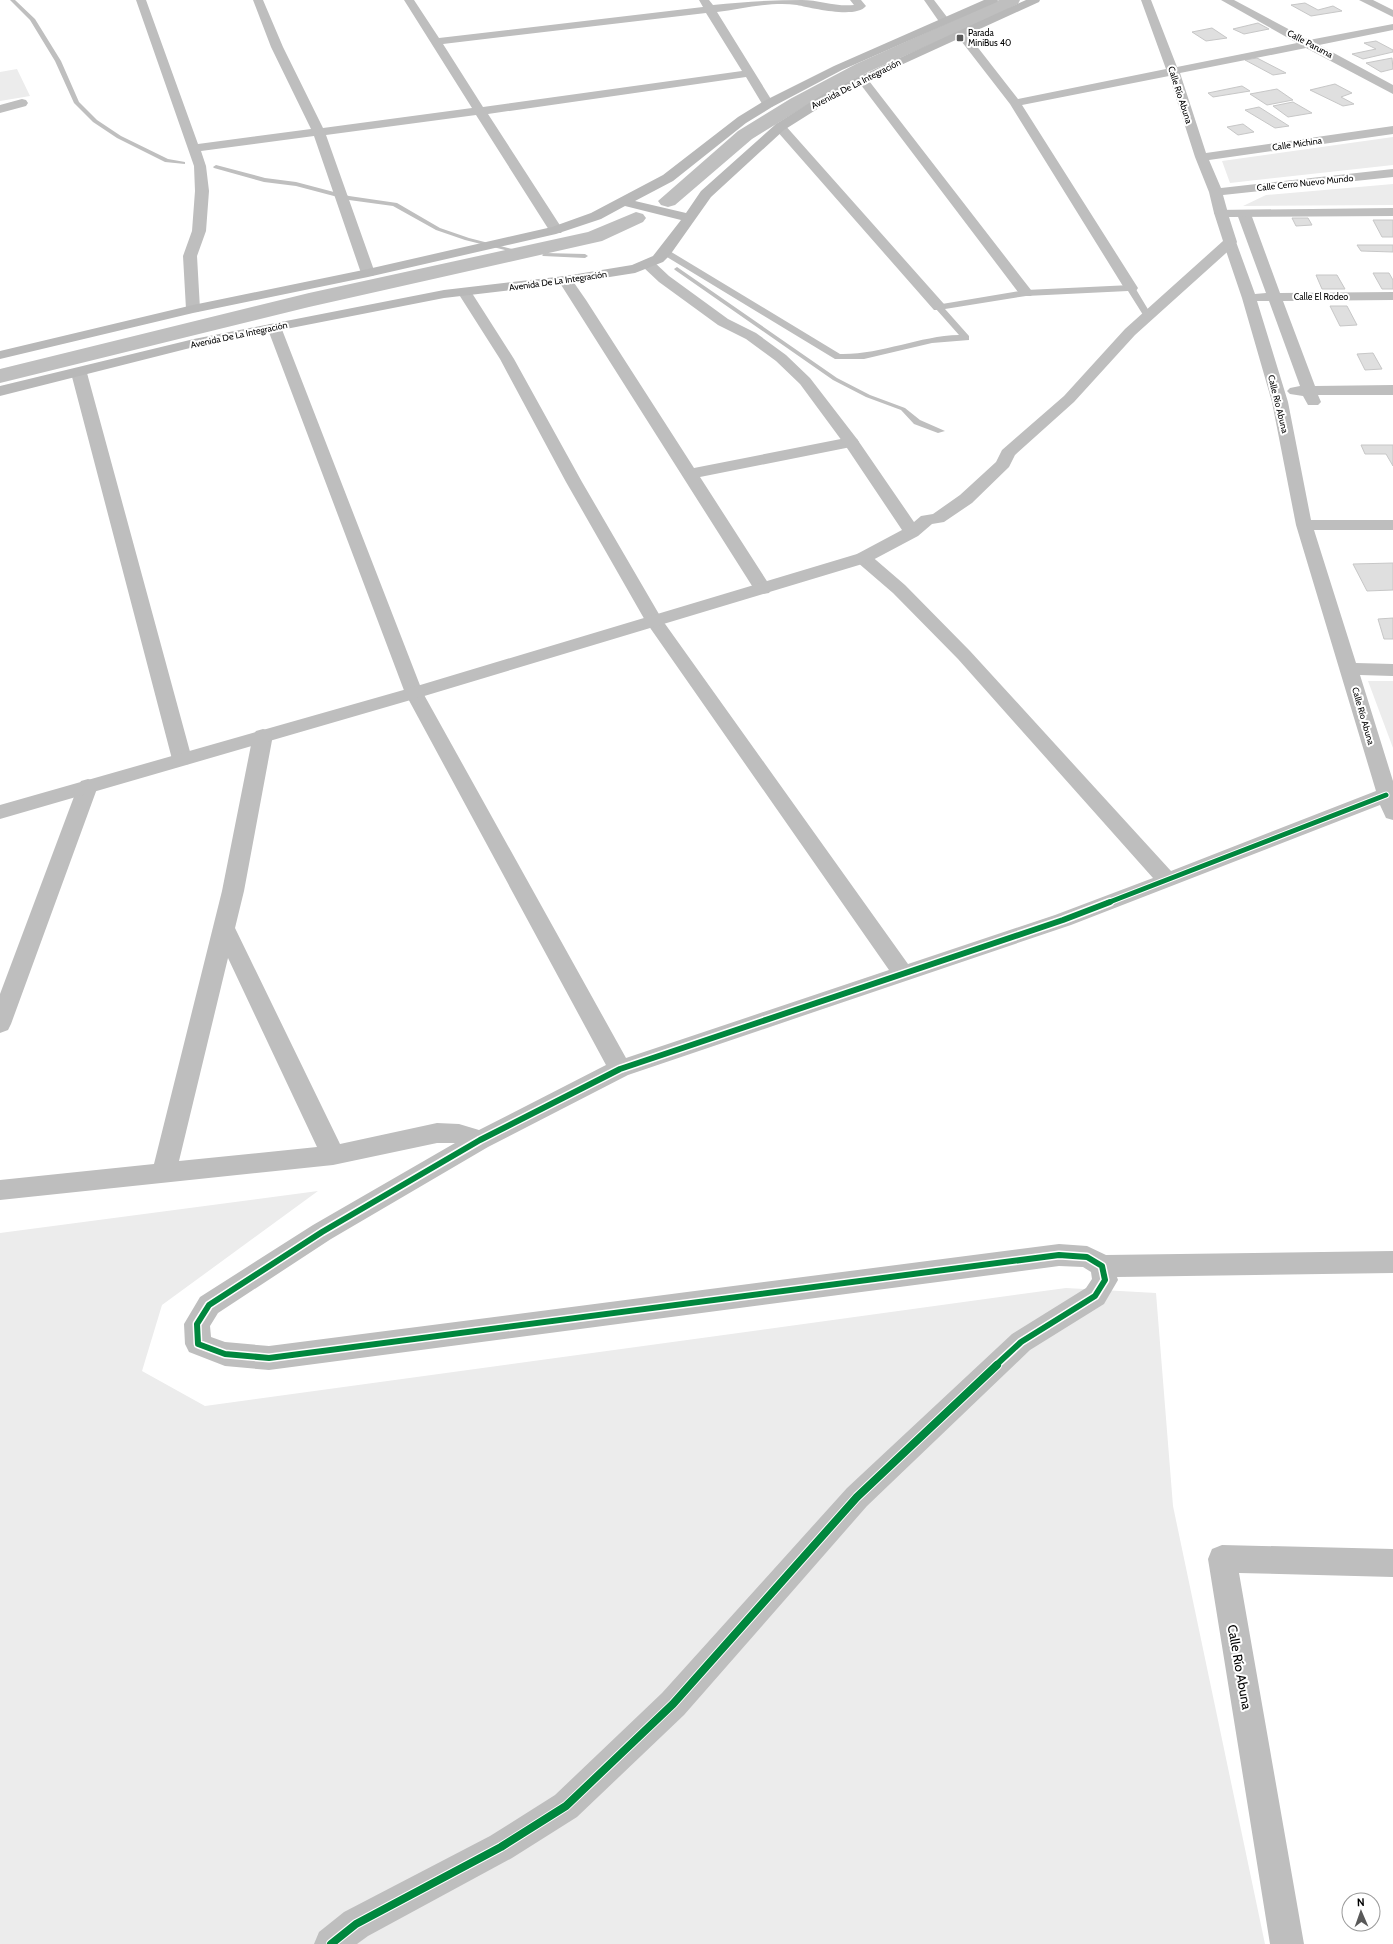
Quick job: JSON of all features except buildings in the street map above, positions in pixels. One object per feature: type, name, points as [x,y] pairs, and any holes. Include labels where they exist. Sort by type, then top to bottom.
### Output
[{"type":"main road","name":"Avenida De La Integración","points":[[0,355],[193,309],[368,273],[556,230],[596,216],[668,178],[742,120],[768,104],[838,68],[993,0]]},
{"type":"main road","name":"Avenida De La Integración","points":[[0,390],[79,373],[194,343],[444,294],[465,293],[565,280],[635,269],[658,259],[665,252],[706,194],[780,127],[826,98],[862,80],[1035,0]]},
{"type":"main road","points":[[624,202],[690,218]]},
{"type":"street","points":[[141,0],[200,166],[202,191],[199,231],[190,256],[193,309]]},
{"type":"street","points":[[258,0],[277,47],[319,132],[368,273]]},
{"type":"street","points":[[409,0],[556,230]]},
{"type":"street","points":[[435,42],[708,5],[785,0],[840,9],[856,9],[861,6],[855,0]]},
{"type":"street","points":[[929,0],[944,21]]},
{"type":"street","name":"Calle Río Abuna","points":[[1146,0],[1173,71],[1201,157],[1216,192],[1230,242],[1249,298],[1278,396],[1304,525],[1390,804]]},
{"type":"street","name":"Calle Paruma","points":[[1226,0],[1393,90]]},
{"type":"street","points":[[1364,0],[1393,14]]},
{"type":"street","points":[[708,5],[768,104]]},
{"type":"street","points":[[1015,103],[1393,27]]},
{"type":"street","points":[[961,33],[1015,103],[1131,288]]},
{"type":"street","points":[[193,148],[480,111],[749,73]]},
{"type":"street","points":[[862,80],[1026,293]]},
{"type":"street","points":[[0,109],[22,103]]},
{"type":"street","points":[[780,127],[939,307]]},
{"type":"street","name":"Calle Michina","points":[[1201,157],[1393,130]]},
{"type":"street","name":"Calle Cerro Nuevo Mundo","points":[[1216,192],[1393,173]]},
{"type":"street","points":[[1221,213],[1393,212]]},
{"type":"street","points":[[1244,214],[1311,396]]},
{"type":"street","points":[[0,812],[263,735],[414,693],[863,558],[912,532],[927,520],[938,518],[966,499],[1003,464],[1008,453],[1069,399],[1130,332],[1230,242]]},
{"type":"street","points":[[648,264],[664,279],[724,322],[751,336],[781,358],[805,381],[850,442],[912,532]]},
{"type":"street","points":[[565,280],[763,589]]},
{"type":"street","points":[[465,293],[507,359],[574,482],[654,622],[903,973]]},
{"type":"street","name":"Calle El Rodeo","points":[[1249,298],[1393,296]]},
{"type":"street","points":[[274,327],[414,693],[620,1069]]},
{"type":"street","points":[[79,373],[182,759]]},
{"type":"street","points":[[1278,396],[1311,396],[1393,390]]},
{"type":"street","points":[[1311,396],[1393,402]]},
{"type":"street","points":[[690,474],[850,442]]},
{"type":"street","points":[[1304,525],[1393,525]]},
{"type":"street","points":[[863,558],[899,589],[964,655],[1167,881]]},
{"type":"street","points":[[1349,669],[1393,670]]},
{"type":"street","points":[[164,1174],[233,891],[263,735]]},
{"type":"street","points":[[0,1024],[88,786]]},
{"type":"street","points":[[1390,804],[1167,881],[1063,920],[620,1069],[480,1140],[322,1232],[209,1305],[197,1324],[198,1344],[225,1354],[269,1358],[1060,1255],[1087,1257],[1102,1266],[1393,1262]]},
{"type":"street","points":[[224,928],[333,1155]]},
{"type":"street","points":[[0,1190],[164,1174],[333,1155],[437,1133],[452,1132],[465,1134],[480,1140]]},
{"type":"street","points":[[332,1944],[356,1924],[501,1847],[566,1806],[673,1704],[863,1492],[1021,1342],[1095,1296],[1105,1280],[1102,1266]]},
{"type":"street","name":"Calle Río Abuna","points":[[1287,1944],[1222,1559],[1393,1564]]},
{"type":"lane","points":[[665,252],[838,357],[855,358],[874,356],[932,339],[966,338],[939,307]]},
{"type":"lane","points":[[939,307],[1026,293],[1131,288],[1148,316]]},
{"type":"shaded area","points":[[17,69],[30,96],[0,101],[0,72]]},
{"type":"shaded area","points":[[1393,137],[1393,165],[1230,183],[1222,161]]},
{"type":"shaded area","points":[[1393,184],[1393,205],[1243,206],[1266,195]]},
{"type":"shaded area","points":[[1368,681],[1393,681],[1393,748]]},
{"type":"shaded area","points":[[318,1191],[162,1305],[142,1371],[205,1406],[1066,1288],[1156,1293],[1173,1506],[1265,1944],[0,1944],[0,1233]]},
{"type":"waterway","points":[[12,0],[32,19],[58,61],[77,103],[95,121],[119,137],[167,161],[183,163]]},
{"type":"waterway","points":[[668,201],[745,135],[797,103],[862,68],[985,14],[1012,0]]},
{"type":"waterway","points":[[216,167],[228,169],[264,180],[296,184],[349,198],[395,204],[438,229],[467,239],[513,250]]},
{"type":"waterway","points":[[0,376],[309,300],[595,237],[636,218]]},
{"type":"waterway","points":[[545,255],[585,256]]},
{"type":"waterway","points":[[677,269],[835,379],[868,396],[903,409],[917,422],[941,431]]},
{"type":"cycle path","points":[[331,1944],[356,1924],[501,1847],[566,1806],[673,1704],[857,1497],[1021,1342],[1095,1296],[1105,1280],[1102,1266],[1087,1257],[1059,1255],[269,1358],[225,1354],[198,1344],[197,1324],[209,1305],[322,1232],[480,1140],[620,1069],[1063,920],[1386,795]]},
{"type":"place","name":"Parada MiniBus 40","points":[[960,38]]}]
